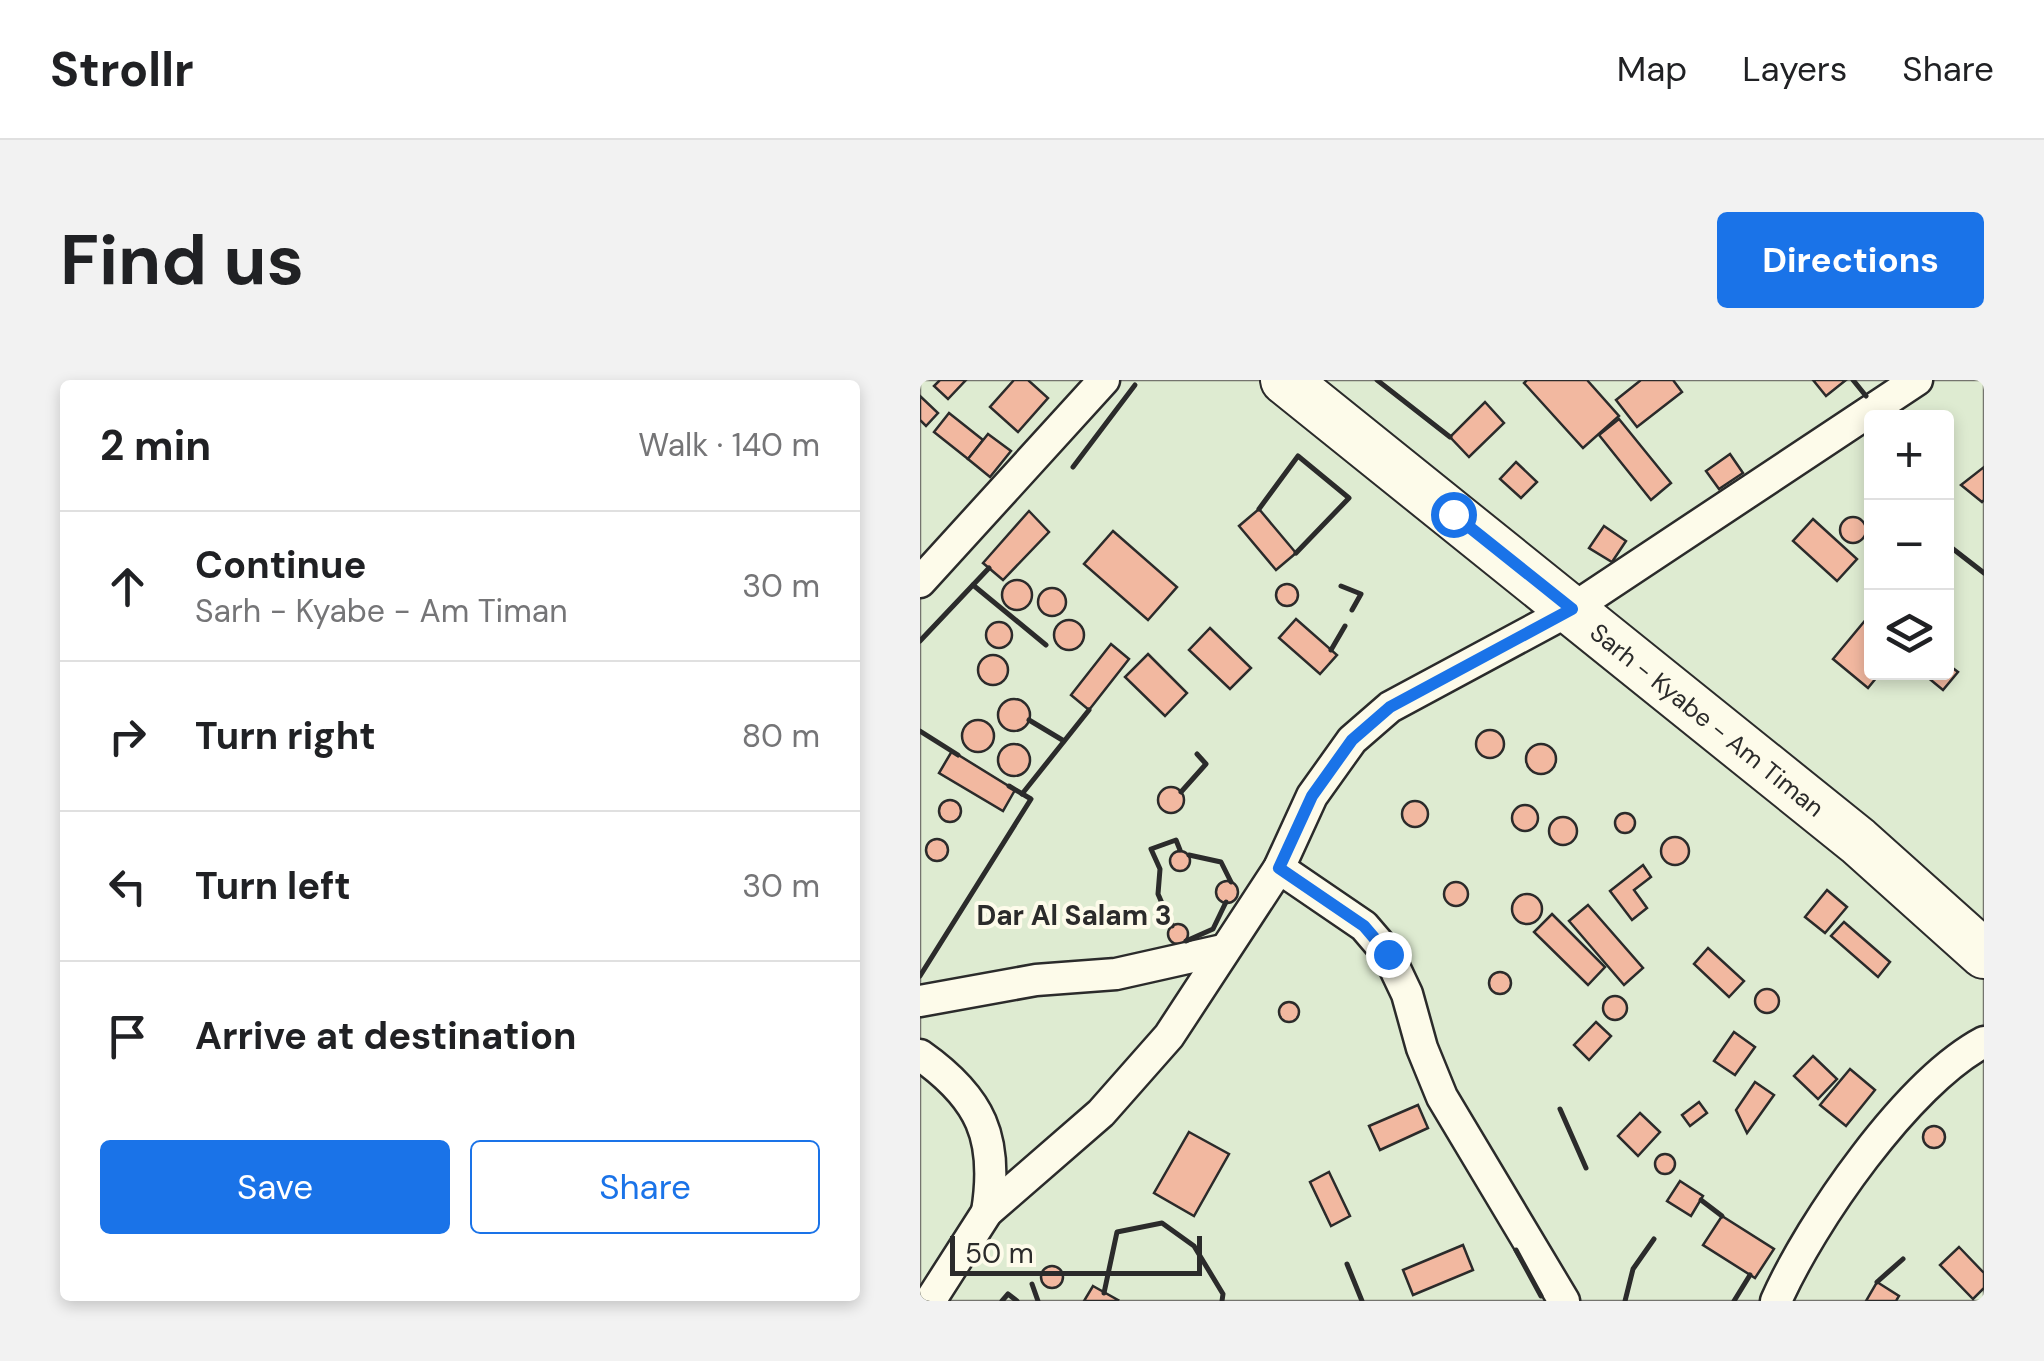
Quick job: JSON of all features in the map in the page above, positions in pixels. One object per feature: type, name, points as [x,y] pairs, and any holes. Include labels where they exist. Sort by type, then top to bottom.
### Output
[{"type":"main road","name":"Sarh - Kyabe - Am Timan","points":[[1285,380],[1858,841],[1984,954]]},
{"type":"street","points":[[920,582],[1104,380]]},
{"type":"street","points":[[930,1301],[988,1212],[1101,1113],[1169,1036],[1279,868],[1312,796],[1352,740],[1390,707],[1572,609],[1918,380]]},
{"type":"street","points":[[1279,868],[1364,926],[1388,954],[1408,994],[1422,1048],[1442,1097],[1564,1301]]},
{"type":"street","points":[[920,1001],[1036,980],[1116,974],[1222,950]]},
{"type":"street","points":[[1776,1301],[1842,1188],[1906,1105],[1984,1042]]},
{"type":"street","points":[[920,1055],[940,1069],[971,1102],[990,1144],[993,1174],[988,1212]]},
{"type":"green space","points":[[920,380],[1984,380],[1984,1301],[920,1301]]},
{"type":"building","points":[[940,380],[966,380],[948,399],[934,386]]},
{"type":"building","points":[[1014,380],[1028,380],[1048,398],[1018,432],[990,407]]},
{"type":"building","points":[[1587,380],[1619,416],[1583,448],[1524,383]]},
{"type":"building","points":[[1641,380],[1673,380],[1682,392],[1637,427],[1616,400]]},
{"type":"building","points":[[1813,380],[1846,380],[1826,396]]},
{"type":"building","points":[[920,396],[938,413],[926,426],[920,420]]},
{"type":"building","points":[[1485,402],[1504,423],[1469,457],[1450,437]]},
{"type":"building","points":[[949,413],[983,440],[968,459],[934,432]]},
{"type":"building","points":[[1619,419],[1671,483],[1651,500],[1599,435]]},
{"type":"building","points":[[988,434],[1011,451],[990,477],[968,459]]},
{"type":"building","points":[[1730,454],[1743,473],[1719,489],[1706,471]]},
{"type":"building","points":[[1516,462],[1537,482],[1521,498],[1500,479]]},
{"type":"building","points":[[1984,467],[1984,500],[1982,502],[1961,485]]},
{"type":"building","points":[[1259,509],[1296,553],[1276,570],[1239,526]]},
{"type":"building","points":[[1029,511],[1049,532],[1003,580],[983,563]]},
{"type":"building","points":[[1853,517],[1862,521],[1862,539],[1853,543],[1844,539],[1840,530],[1844,521]]},
{"type":"building","points":[[1813,519],[1857,559],[1837,581],[1793,541]]},
{"type":"building","points":[[1604,526],[1626,541],[1612,562],[1589,548]]},
{"type":"building","points":[[1113,531],[1177,587],[1148,620],[1084,564]]},
{"type":"building","points":[[1017,580],[1028,584],[1032,595],[1028,606],[1017,610],[1006,606],[1002,595],[1006,584]]},
{"type":"building","points":[[1287,584],[1295,587],[1295,603],[1287,606],[1279,603],[1276,595],[1279,587]]},
{"type":"building","points":[[1052,588],[1062,592],[1066,602],[1062,612],[1052,616],[1042,612],[1038,602],[1042,592]]},
{"type":"building","points":[[1296,619],[1337,655],[1320,674],[1279,638]]},
{"type":"building","points":[[1069,620],[1080,624],[1084,635],[1080,646],[1069,650],[1058,646],[1054,635],[1058,624]]},
{"type":"building","points":[[999,622],[1008,626],[1012,635],[1008,644],[999,648],[990,644],[986,635],[990,626]]},
{"type":"building","points":[[1864,622],[1864,680],[1874,680],[1868,688],[1833,659]]},
{"type":"building","points":[[1210,628],[1251,668],[1230,689],[1189,650]]},
{"type":"building","points":[[1111,644],[1129,659],[1089,710],[1071,695]]},
{"type":"building","points":[[1148,654],[1187,693],[1165,716],[1125,677]]},
{"type":"building","points":[[993,655],[1004,659],[1008,670],[1004,681],[993,685],[982,681],[978,670],[982,659]]},
{"type":"building","points":[[1931,680],[1951,680],[1943,690]]},
{"type":"building","points":[[1014,699],[1025,704],[1030,715],[1025,726],[1014,731],[1003,726],[998,715],[1003,704]]},
{"type":"building","points":[[978,720],[990,724],[994,736],[990,748],[978,752],[966,748],[962,736],[966,724]]},
{"type":"building","points":[[1490,730],[1500,734],[1504,744],[1500,754],[1490,758],[1480,754],[1476,744],[1480,734]]},
{"type":"building","points":[[1014,744],[1026,748],[1030,760],[1026,772],[1014,776],[1002,772],[998,760],[1002,748]]},
{"type":"building","points":[[1541,744],[1551,749],[1556,759],[1551,769],[1541,774],[1531,769],[1526,759],[1531,749]]},
{"type":"building","points":[[952,751],[1015,790],[1003,811],[939,773]]},
{"type":"building","points":[[1171,787],[1180,791],[1184,800],[1180,809],[1171,813],[1162,809],[1158,800],[1162,791]]},
{"type":"building","points":[[950,800],[961,811],[950,822],[939,811]]},
{"type":"building","points":[[1415,801],[1424,805],[1428,814],[1424,823],[1415,827],[1406,823],[1402,814],[1406,805]]},
{"type":"building","points":[[1525,805],[1535,808],[1535,828],[1525,831],[1515,828],[1512,818],[1515,808]]},
{"type":"building","points":[[1621,813],[1629,813],[1635,823],[1629,833],[1621,833],[1615,827],[1615,819]]},
{"type":"building","points":[[1563,817],[1573,821],[1577,831],[1573,841],[1563,845],[1553,841],[1549,831],[1553,821]]},
{"type":"building","points":[[1675,837],[1685,841],[1689,851],[1685,861],[1675,865],[1665,861],[1661,851],[1665,841]]},
{"type":"building","points":[[937,839],[948,850],[937,861],[926,850]]},
{"type":"building","points":[[1176,851],[1184,851],[1190,861],[1184,871],[1176,871],[1170,865],[1170,857]]},
{"type":"building","points":[[1643,865],[1651,877],[1634,890],[1647,908],[1632,920],[1610,891]]},
{"type":"building","points":[[1227,881],[1238,892],[1227,903],[1216,892]]},
{"type":"building","points":[[1456,882],[1465,885],[1465,903],[1456,906],[1447,903],[1444,894],[1447,885]]},
{"type":"building","points":[[1827,890],[1847,907],[1825,933],[1805,917]]},
{"type":"building","points":[[1527,894],[1541,903],[1542,909],[1533,923],[1527,924],[1513,915],[1512,909],[1521,895]]},
{"type":"building","points":[[1588,905],[1643,968],[1624,985],[1569,921]]},
{"type":"building","points":[[1552,914],[1605,967],[1588,985],[1534,932]]},
{"type":"building","points":[[1844,922],[1890,962],[1878,977],[1831,936]]},
{"type":"building","points":[[1174,924],[1182,924],[1188,934],[1182,944],[1174,944],[1168,938],[1168,930]]},
{"type":"building","points":[[1708,948],[1744,981],[1729,997],[1694,964]]},
{"type":"building","points":[[1496,972],[1504,972],[1511,983],[1504,994],[1496,994],[1489,987],[1489,979]]},
{"type":"building","points":[[1767,989],[1776,992],[1776,1010],[1767,1013],[1758,1010],[1755,1001],[1758,992]]},
{"type":"building","points":[[1615,996],[1627,1008],[1615,1020],[1603,1008]]},
{"type":"building","points":[[1285,1002],[1293,1002],[1299,1012],[1293,1022],[1285,1022],[1279,1016],[1279,1008]]},
{"type":"building","points":[[1596,1022],[1611,1036],[1589,1060],[1574,1045]]},
{"type":"building","points":[[1734,1032],[1755,1047],[1735,1075],[1714,1061]]},
{"type":"building","points":[[1813,1056],[1837,1079],[1818,1099],[1794,1076]]},
{"type":"building","points":[[1850,1069],[1875,1090],[1846,1126],[1820,1105]]},
{"type":"building","points":[[1755,1082],[1774,1095],[1747,1133],[1736,1110]]},
{"type":"building","points":[[1699,1102],[1707,1113],[1690,1126],[1682,1115]]},
{"type":"building","points":[[1418,1105],[1428,1128],[1380,1150],[1369,1126]]},
{"type":"building","points":[[1640,1113],[1660,1132],[1638,1156],[1618,1136]]},
{"type":"building","points":[[1934,1126],[1942,1129],[1942,1145],[1934,1148],[1926,1145],[1923,1137],[1926,1129]]},
{"type":"building","points":[[1189,1132],[1229,1154],[1194,1216],[1154,1193]]},
{"type":"building","points":[[1661,1154],[1669,1154],[1675,1164],[1669,1174],[1661,1174],[1655,1168],[1655,1160]]},
{"type":"building","points":[[1329,1172],[1350,1216],[1331,1226],[1310,1182]]},
{"type":"building","points":[[1680,1181],[1703,1196],[1691,1216],[1667,1201]]},
{"type":"building","points":[[1722,1216],[1774,1249],[1755,1278],[1703,1245]]},
{"type":"building","points":[[1463,1245],[1473,1270],[1413,1295],[1403,1270]]},
{"type":"building","points":[[1959,1247],[1984,1273],[1984,1288],[1973,1299],[1940,1265]]},
{"type":"building","points":[[1052,1266],[1063,1277],[1052,1288],[1041,1277]]},
{"type":"building","points":[[1877,1282],[1899,1296],[1896,1301],[1866,1301]]},
{"type":"building","points":[[1093,1286],[1118,1300],[1084,1301]]},
{"type":"wall","points":[[1377,380],[1450,437]]},
{"type":"wall","points":[[1853,380],[1866,396]]},
{"type":"wall","points":[[1073,467],[1135,385]]},
{"type":"wall","points":[[1259,509],[1298,456],[1349,498],[1296,553]]},
{"type":"wall","points":[[1954,550],[1984,573]]},
{"type":"wall","points":[[920,641],[989,568]]},
{"type":"wall","points":[[973,585],[1046,645]]},
{"type":"wall","points":[[1341,586],[1361,594],[1352,610]]},
{"type":"wall","points":[[1331,650],[1345,626]]},
{"type":"wall","points":[[1022,794],[1089,710]]},
{"type":"wall","points":[[1029,720],[1064,741]]},
{"type":"wall","points":[[920,731],[958,755]]},
{"type":"wall","points":[[1181,792],[1206,764],[1197,754]]},
{"type":"wall","points":[[920,976],[1031,799],[1009,786]]},
{"type":"wall","points":[[1172,926],[1158,894],[1160,869],[1151,849],[1176,840],[1180,850]]},
{"type":"wall","points":[[1189,855],[1221,862],[1231,882]]},
{"type":"wall","points":[[1186,941],[1213,929],[1226,902]]},
{"type":"wall","points":[[1560,1109],[1586,1168]]},
{"type":"wall","points":[[1701,1200],[1722,1216]]},
{"type":"wall","points":[[1104,1293],[1117,1232],[1162,1223],[1194,1246],[1223,1294],[1222,1301]]},
{"type":"wall","points":[[1625,1301],[1633,1269],[1654,1239]]},
{"type":"wall","points":[[1516,1250],[1541,1296]]},
{"type":"wall","points":[[1877,1282],[1903,1259]]},
{"type":"wall","points":[[1347,1264],[1362,1301]]},
{"type":"wall","points":[[1734,1301],[1750,1275]]},
{"type":"wall","points":[[1032,1284],[1038,1301]]},
{"type":"wall","points":[[1002,1301],[1008,1294],[1017,1301]]},
{"type":"district","name":"Dar Al Salam 3","points":[[1074,915]]},
{"type":"route","points":[[1388,954],[1364,926],[1279,868],[1312,796],[1352,740],[1390,707],[1572,609],[1453,514]]}]
